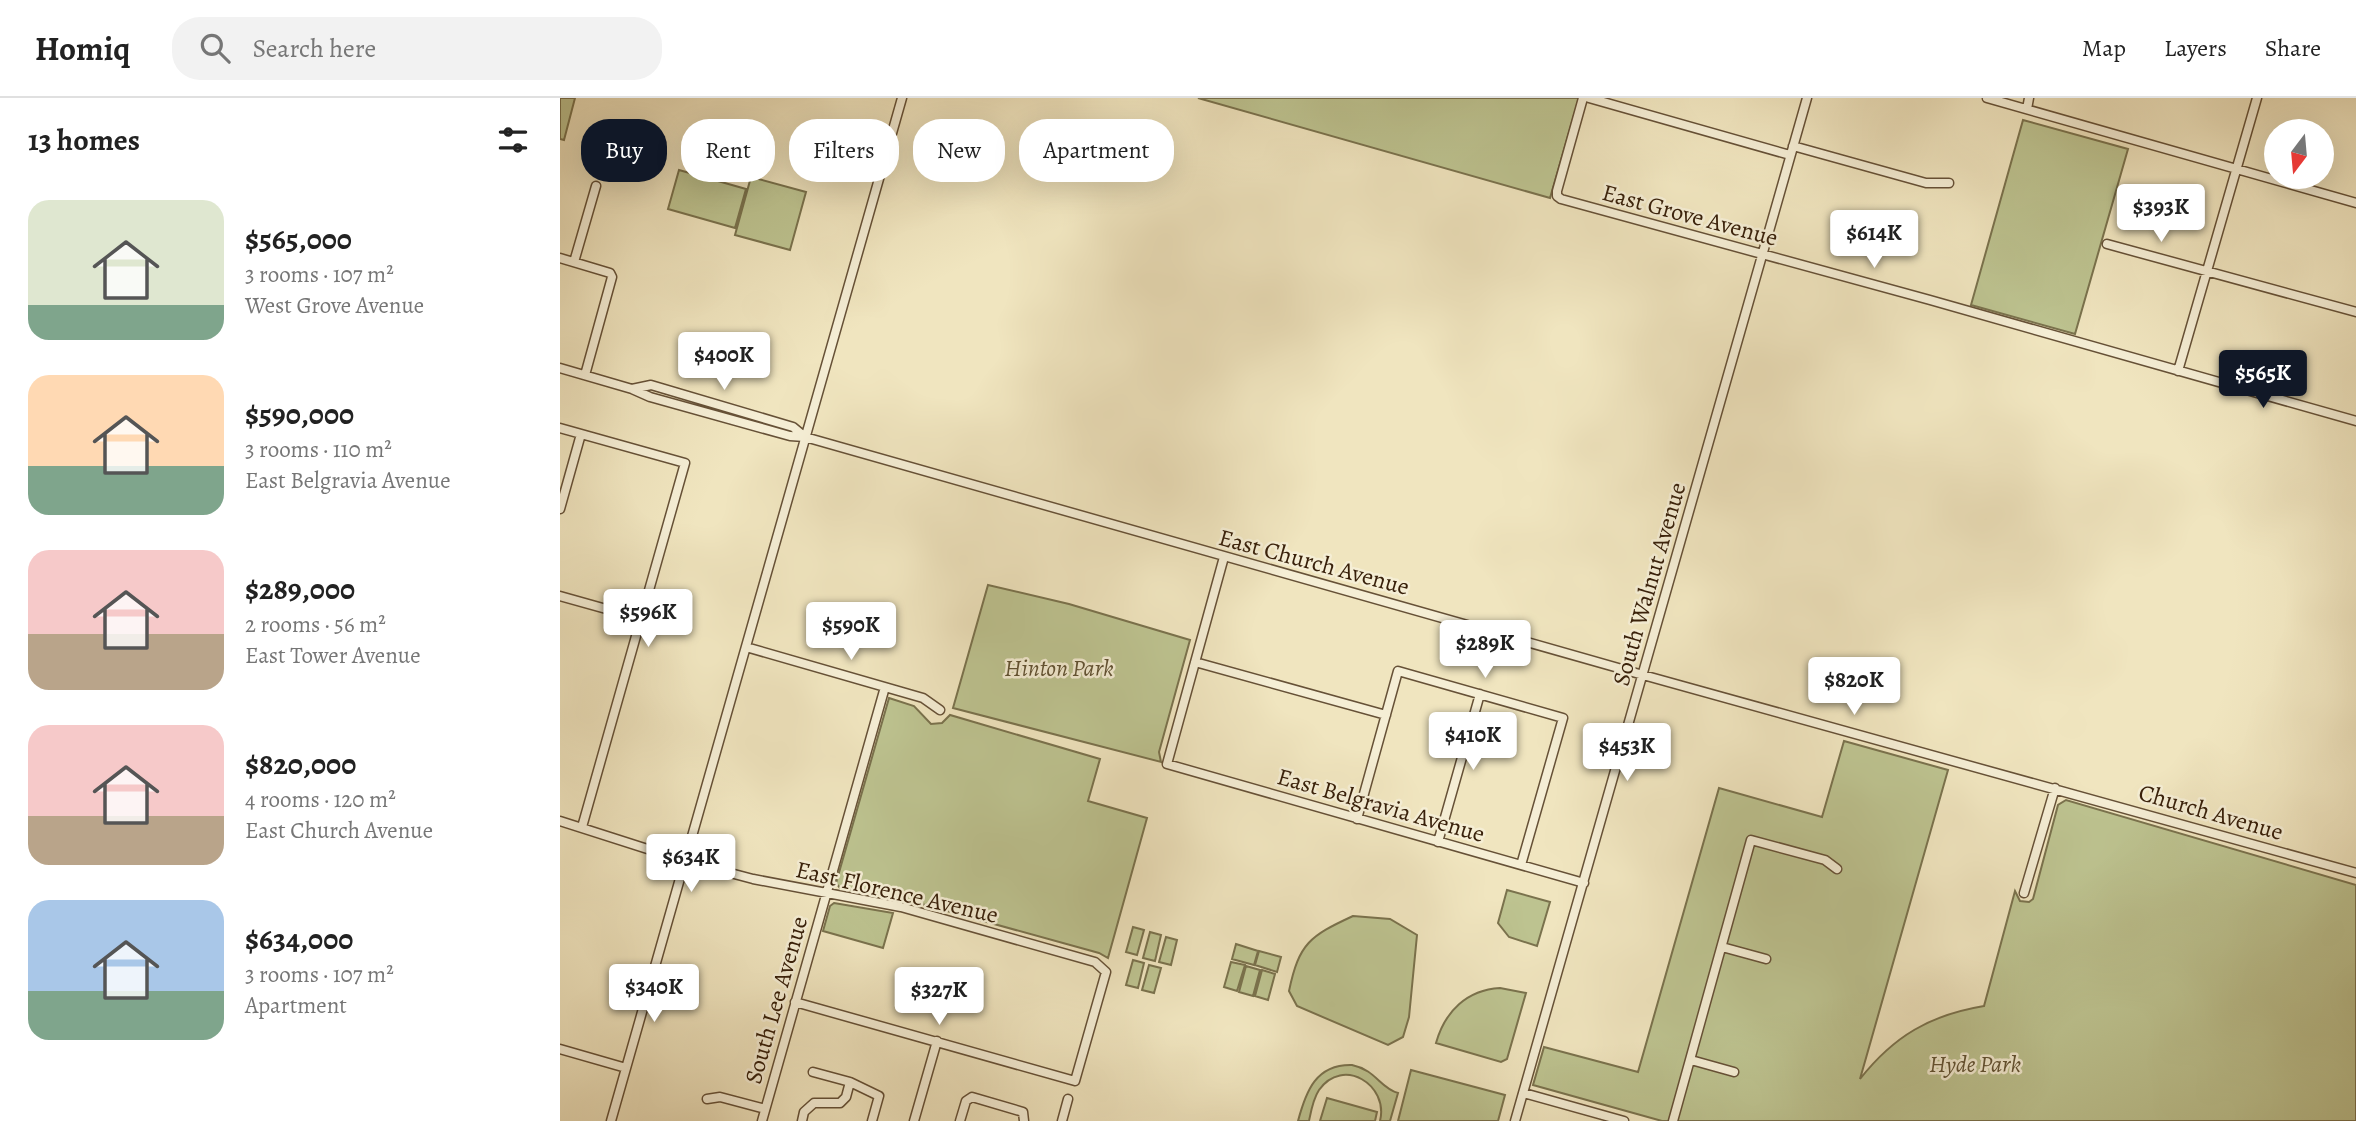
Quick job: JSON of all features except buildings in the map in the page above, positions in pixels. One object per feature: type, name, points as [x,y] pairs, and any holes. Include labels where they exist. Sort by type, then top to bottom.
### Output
[{"type":"street","points":[[611,1121],[902,98]]},
{"type":"street","name":"East Grove Avenue","points":[[1583,98],[1557,196],[2356,421]]},
{"type":"street","points":[[1589,98],[1790,156]]},
{"type":"street","name":"South Walnut Avenue","points":[[1516,1121],[1807,98]]},
{"type":"street","points":[[1987,98],[2356,203]]},
{"type":"street","points":[[2026,109],[2029,98]]},
{"type":"street","points":[[2178,371],[2257,98]]},
{"type":"street","points":[[1793,146],[1926,183],[1949,183]]},
{"type":"street","points":[[575,262],[596,186]]},
{"type":"street","points":[[2107,244],[2356,312]]},
{"type":"street","points":[[560,258],[610,273],[612,277],[584,375]]},
{"type":"street","name":"East Church Avenue","points":[[560,368],[632,388],[662,401],[790,436],[805,437],[1643,675],[2056,788]]},
{"type":"street","points":[[560,428],[685,463],[582,828]]},
{"type":"street","points":[[560,509],[581,434]]},
{"type":"street","points":[[1224,557],[1195,662],[1386,716]]},
{"type":"street","points":[[560,596],[642,619]]},
{"type":"street","points":[[746,647],[923,698],[940,710]]},
{"type":"street","name":"East Belgravia Avenue","points":[[1195,662],[1167,764],[1584,883]]},
{"type":"street","points":[[1357,819],[1398,671],[1563,718],[1521,865]]},
{"type":"street","name":"South Lee Avenue","points":[[762,1121],[885,687]]},
{"type":"street","points":[[1438,842],[1480,694]]},
{"type":"street","points":[[2024,893],[2056,788]]},
{"type":"street","name":"Church Avenue","points":[[2056,788],[2356,873]]},
{"type":"street","name":"East Florence Avenue","points":[[560,821],[685,861],[826,894],[901,907],[1095,962],[1104,967],[1105,978],[1075,1081],[937,1041]]},
{"type":"street","points":[[1673,1121],[1751,840],[1825,860],[1837,869]]},
{"type":"street","points":[[1722,947],[1766,959]]},
{"type":"street","points":[[795,1002],[937,1041],[914,1121]]},
{"type":"street","points":[[560,1049],[626,1068]]},
{"type":"street","points":[[1691,1060],[1734,1072]]},
{"type":"street","points":[[813,1072],[850,1082],[879,1096],[872,1121]]},
{"type":"street","points":[[802,1121],[808,1107],[814,1103],[840,1103],[850,1082]]},
{"type":"street","points":[[1524,1093],[1624,1121]]},
{"type":"street","points":[[707,1100],[720,1097],[765,1109]]},
{"type":"street","points":[[960,1121],[966,1101],[972,1097],[1023,1112],[1024,1121]]},
{"type":"street","points":[[1062,1121],[1068,1099]]},
{"type":"green space","points":[[560,98],[575,98],[564,140],[560,139]]},
{"type":"green space","points":[[1198,98],[1579,98],[1550,198]]},
{"type":"green space","points":[[2023,120],[2128,149],[2075,334],[1971,305]]},
{"type":"green space","points":[[679,170],[681,182],[721,182],[746,189],[735,228],[668,209]]},
{"type":"green space","points":[[750,182],[769,182],[806,192],[790,250],[735,235]]},
{"type":"green space","name":"Hinton Park","points":[[988,585],[1069,604],[1190,640],[1159,752],[1161,762],[953,708]]},
{"type":"green space","points":[[889,698],[914,706],[931,724],[942,723],[950,715],[1100,759],[1088,801],[1147,818],[1108,958],[1099,953],[900,898],[840,888],[836,883]]},
{"type":"green space","name":"Hyde Park","points":[[1844,741],[1948,770],[1860,1079],[1886,1051],[1914,1030],[1947,1015],[1984,1006],[2015,891],[2020,901],[2029,902],[2033,899],[2058,805],[2066,800],[2356,885],[2356,1121],[1662,1121],[1533,1085],[1544,1047],[1638,1072],[1719,788],[1822,817]]},
{"type":"green space","points":[[1507,890],[1550,902],[1537,946],[1509,937],[1498,923]]},
{"type":"green space","points":[[834,903],[893,913],[883,948],[823,931],[830,906]]},
{"type":"green space","points":[[1353,916],[1390,919],[1417,935],[1409,1017],[1403,1037],[1388,1045],[1297,1006],[1289,991],[1302,951],[1326,929]]},
{"type":"green space","points":[[1133,927],[1144,930],[1137,955],[1126,952]]},
{"type":"green space","points":[[1150,932],[1161,935],[1155,961],[1143,958]]},
{"type":"green space","points":[[1166,937],[1177,940],[1171,965],[1159,962]]},
{"type":"green space","points":[[1236,944],[1258,951],[1254,965],[1232,959]]},
{"type":"green space","points":[[1259,951],[1281,957],[1277,972],[1255,965]]},
{"type":"green space","points":[[1133,960],[1144,963],[1138,988],[1126,985]]},
{"type":"green space","points":[[1231,962],[1245,965],[1237,991],[1224,987]]},
{"type":"green space","points":[[1149,965],[1161,968],[1154,993],[1142,990]]},
{"type":"green space","points":[[1246,966],[1260,970],[1253,996],[1239,992]]},
{"type":"green space","points":[[1262,970],[1275,974],[1268,1000],[1255,996]]},
{"type":"green space","points":[[1500,988],[1526,993],[1507,1059],[1501,1062],[1436,1043],[1445,1021],[1459,1004],[1477,993]]},
{"type":"green space","points":[[1352,1065],[1367,1071],[1398,1093],[1390,1121],[1380,1121],[1378,1096],[1371,1086],[1351,1075],[1340,1075],[1329,1080],[1319,1090],[1309,1121],[1298,1121],[1314,1081],[1329,1069]]},
{"type":"green space","points":[[1411,1070],[1505,1095],[1498,1121],[1398,1121]]},
{"type":"green space","points":[[1327,1098],[1377,1112],[1375,1121],[1320,1121]]}]
